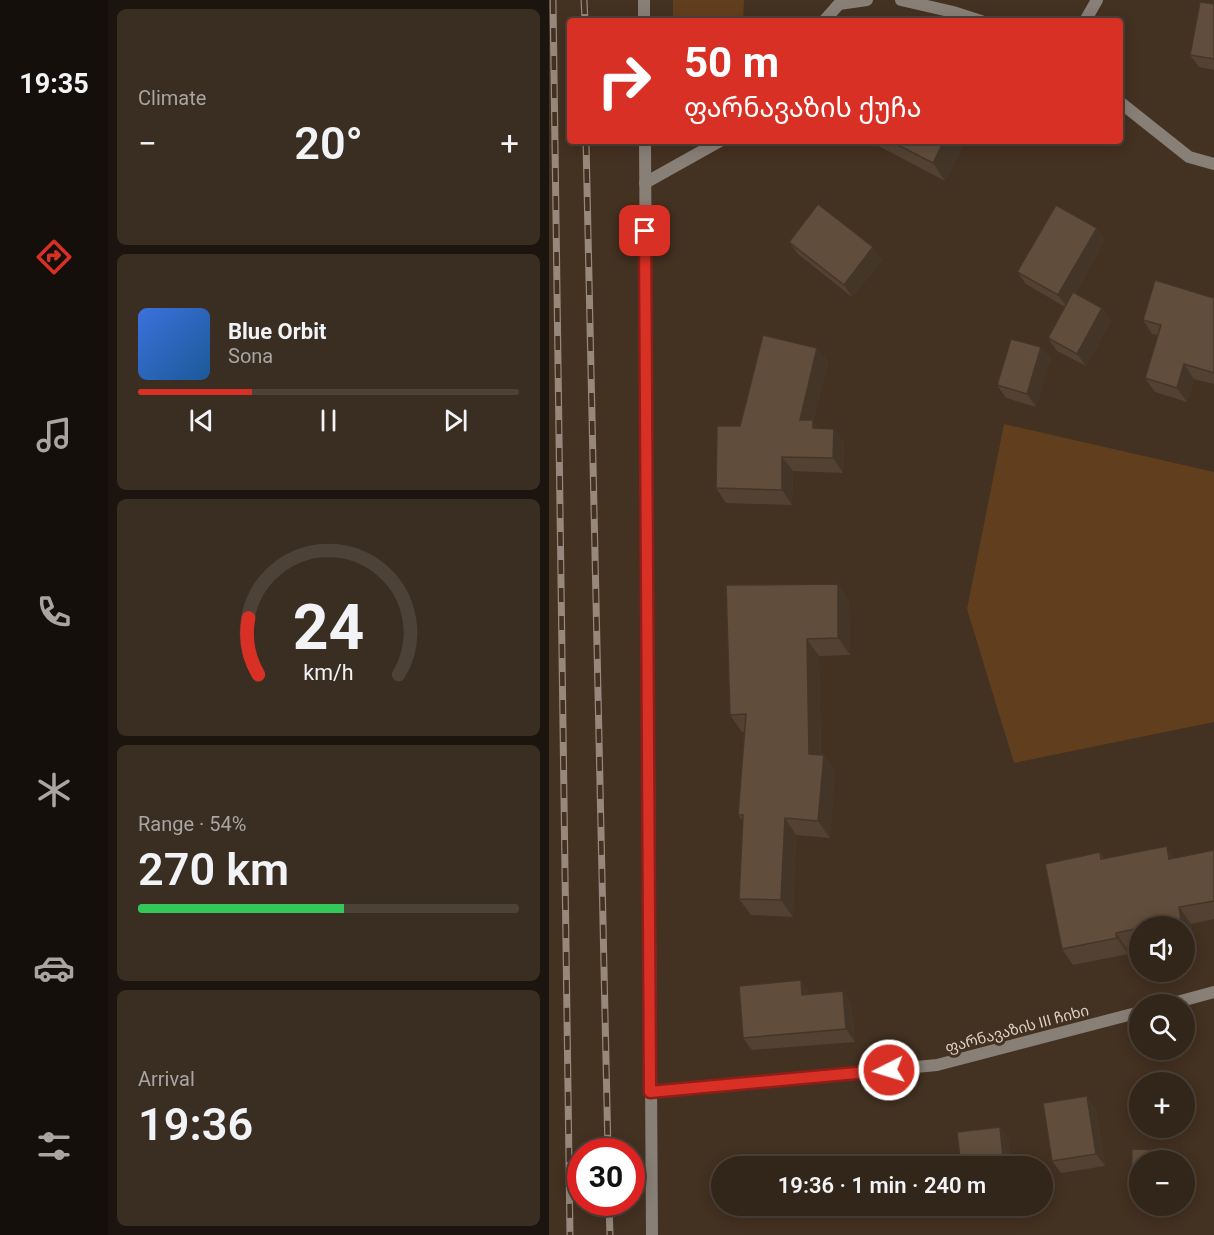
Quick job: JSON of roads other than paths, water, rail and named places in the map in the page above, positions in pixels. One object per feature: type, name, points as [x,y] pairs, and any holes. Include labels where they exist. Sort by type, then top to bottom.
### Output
[{"type":"street","points":[[644,0],[644,18]]},
{"type":"street","points":[[827,18],[839,4],[867,0]]},
{"type":"street","points":[[901,0],[972,18]]},
{"type":"street","points":[[1087,18],[1097,0]]},
{"type":"street","points":[[1123,105],[1189,157],[1214,164]]},
{"type":"street","points":[[645,144],[652,1235]]},
{"type":"street","points":[[645,183],[715,144]]},
{"type":"street","points":[[1195,997],[1214,992]]},
{"type":"street","name":"ფარნავაზის III ჩიხი","points":[[650,1092],[937,1065],[1129,1015]]},
{"type":"railway","points":[[553,0],[570,1235]]},
{"type":"railway","points":[[584,0],[585,18]]},
{"type":"railway","points":[[586,144],[608,1138]]},
{"type":"railway","points":[[609,1216],[610,1235]]}]
